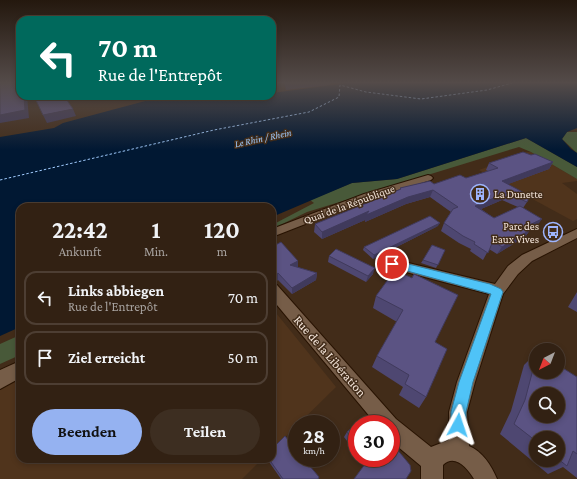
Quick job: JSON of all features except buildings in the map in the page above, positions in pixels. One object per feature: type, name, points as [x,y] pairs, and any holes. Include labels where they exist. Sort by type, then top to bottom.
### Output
[{"type":"street","name":"Quai de la République","points":[[276,231],[368,196],[428,178]]},
{"type":"street","points":[[459,452],[458,412],[466,382],[498,292],[513,270],[527,258],[577,233]]},
{"type":"street","points":[[392,264],[490,288],[498,292]]},
{"type":"street","name":"Rue de la Libération","points":[[276,294],[381,415]]},
{"type":"street","points":[[0,380],[16,371]]},
{"type":"street","points":[[400,436],[433,470],[440,452],[452,450],[467,456],[475,462],[486,479]]},
{"type":"shaded area","points":[[527,152],[531,152],[577,179],[577,181],[562,183],[577,194],[577,219],[573,221],[479,170]]},
{"type":"shaded area","points":[[276,313],[336,387],[308,415],[288,415],[288,434],[276,446]]},
{"type":"shaded area","points":[[16,380],[16,463],[258,463],[242,479],[0,479],[0,388]]},
{"type":"green space","points":[[567,132],[577,132],[577,153],[562,139]]},
{"type":"green space","points":[[526,138],[577,167],[577,179],[531,152],[519,147],[307,212],[276,227],[276,223],[314,203],[310,200],[352,183],[397,179]]},
{"type":"green space","points":[[16,337],[16,357],[0,364],[0,344]]},
{"type":"water","name":"Le Rhin / Rhein","points":[[129,105],[577,105],[577,128],[567,132],[562,139],[577,153],[577,167],[526,138],[397,179],[352,183],[276,215],[276,203],[16,203],[16,329],[0,336],[0,137],[54,128],[63,123]]},
{"type":"ferry route","points":[[0,180],[214,130],[309,112],[322,105]]},
{"type":"place","name":"La Dunette","points":[[480,194]]},
{"type":"place","name":"Parc des Eaux Vives","points":[[553,232]]},
{"type":"route","points":[[392,264],[490,288],[498,292],[466,382],[458,412],[458,425]]}]
